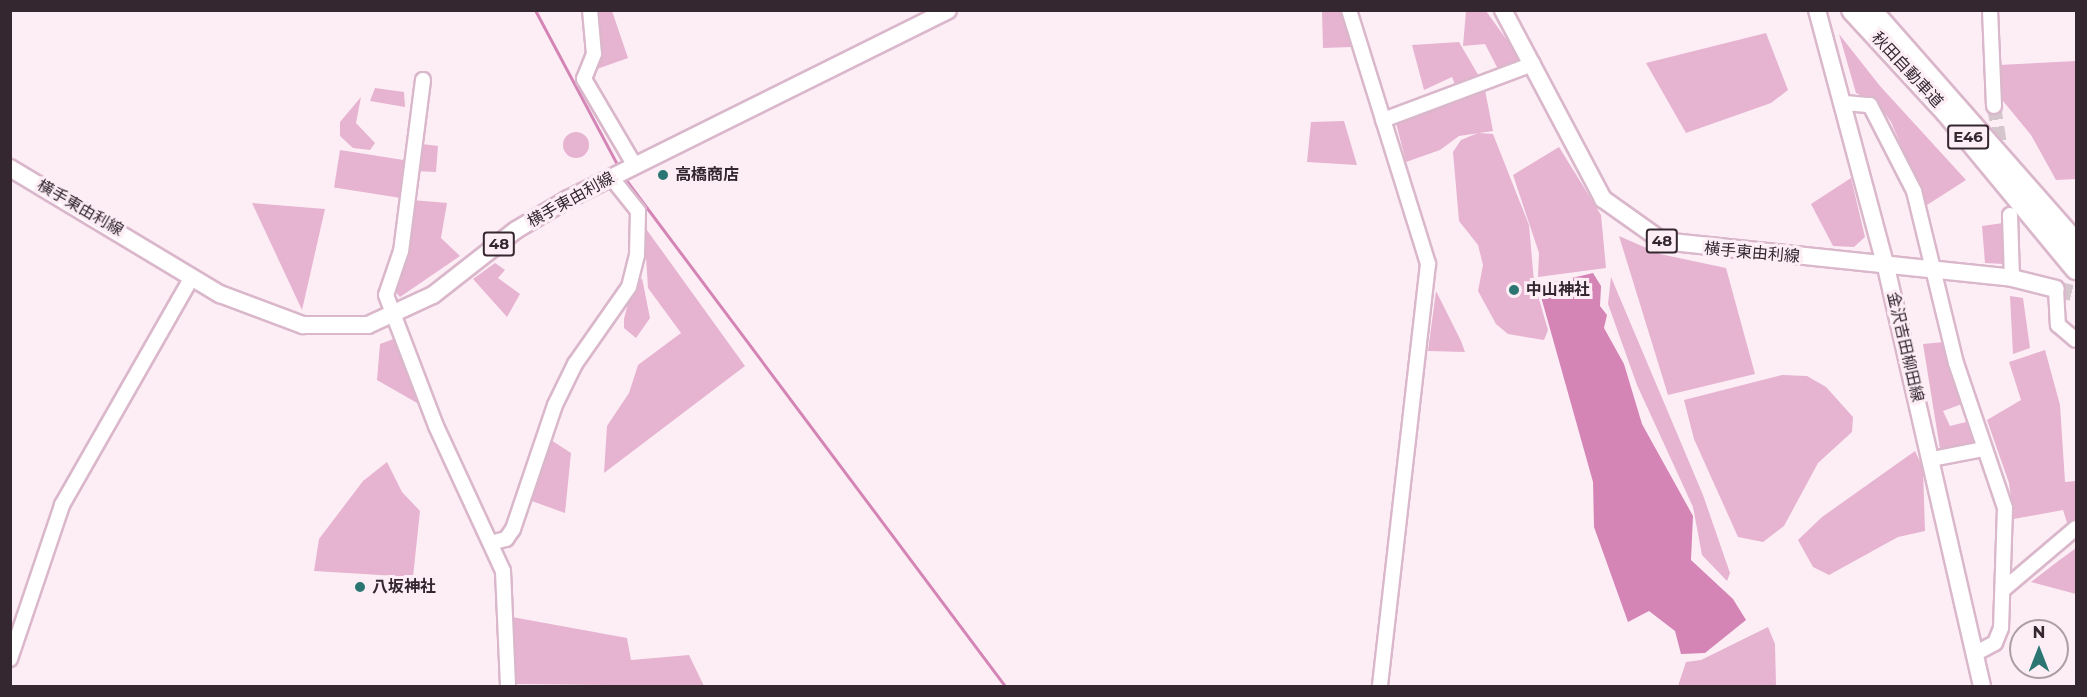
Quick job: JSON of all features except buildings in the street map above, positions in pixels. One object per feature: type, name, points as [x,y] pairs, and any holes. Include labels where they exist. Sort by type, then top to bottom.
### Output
[{"type":"highway","name":"秋田自動車道","points":[[1852,10],[1946,112],[2076,269]]},
{"type":"highway","name":"秋田自動車道","points":[[1871,10],[2076,243]]},
{"type":"main road","name":"横手東由利線","points":[[10,168],[192,277],[303,326],[340,328],[391,317],[433,295],[516,230],[611,177],[948,10]]},
{"type":"main road","name":"横手東由利線","points":[[1503,10],[1533,64],[1593,184],[1631,224],[1662,241],[1689,247],[2012,278],[2056,289]]},
{"type":"main road","name":"金沢吉田柳田線","points":[[1816,10],[1845,103],[1887,267],[1982,687]]},
{"type":"street","points":[[590,10],[594,54],[584,79],[635,166]]},
{"type":"street","points":[[1349,10],[1428,264],[1380,687]]},
{"type":"street","points":[[1990,10],[1994,106]]},
{"type":"street","points":[[1383,120],[1533,64]]},
{"type":"street","points":[[423,80],[401,251],[386,295],[391,317],[503,571],[508,687]]},
{"type":"street","points":[[1845,103],[1870,105],[1893,141],[1914,191],[1984,449],[2005,508],[2004,588],[1995,643],[1974,654]]},
{"type":"street","points":[[491,543],[506,539],[513,529],[555,405],[575,364],[629,287],[637,255],[638,211],[611,177]]},
{"type":"street","points":[[2010,215],[2012,278]]},
{"type":"street","points":[[10,659],[62,505],[192,277]]},
{"type":"street","points":[[2056,289],[2058,325],[2076,340]]},
{"type":"street","points":[[1932,459],[1984,449]]},
{"type":"street","points":[[2004,588],[2076,528]]},
{"type":"shaded area","points":[[598,11],[612,11],[628,58],[597,69]]},
{"type":"shaded area","points":[[1322,11],[1342,11],[1352,47],[1323,48]]},
{"type":"shaded area","points":[[1466,11],[1486,11],[1522,61],[1499,71],[1485,44],[1463,46]]},
{"type":"shaded area","points":[[1766,33],[1788,90],[1771,103],[1686,133],[1646,63]]},
{"type":"shaded area","points":[[1839,34],[1880,86],[1966,180],[1927,205],[1891,122],[1879,105],[1856,93]]},
{"type":"shaded area","points":[[1459,42],[1480,78],[1456,87],[1452,77],[1424,90],[1412,45]]},
{"type":"shaded area","points":[[2076,61],[2076,179],[2056,180],[2031,135],[2003,101],[1999,65]]},
{"type":"shaded area","points":[[375,88],[404,92],[405,107],[370,101]]},
{"type":"shaded area","points":[[1485,90],[1493,131],[1459,136],[1440,150],[1406,162],[1396,123]]},
{"type":"shaded area","points":[[361,97],[356,123],[375,143],[370,150],[353,148],[340,136],[340,122]]},
{"type":"shaded area","points":[[1344,121],[1357,165],[1307,162],[1311,122]]},
{"type":"shaded area","points":[[576,132],[585,136],[589,145],[585,154],[576,158],[567,154],[563,145],[567,136]]},
{"type":"shaded area","points":[[1478,133],[1493,134],[1529,225],[1534,282],[1548,330],[1544,340],[1508,334],[1496,324],[1478,291],[1483,265],[1478,245],[1459,221],[1453,152],[1461,140]]},
{"type":"shaded area","points":[[422,144],[438,146],[436,172],[416,171]]},
{"type":"shaded area","points":[[1559,147],[1601,215],[1606,268],[1538,277],[1539,253],[1513,175]]},
{"type":"shaded area","points":[[340,150],[405,160],[399,198],[334,188]]},
{"type":"shaded area","points":[[1851,178],[1865,237],[1854,247],[1833,246],[1811,204]]},
{"type":"shaded area","points":[[412,200],[447,203],[441,238],[460,256],[400,297],[394,290]]},
{"type":"shaded area","points":[[252,203],[325,209],[302,310]]},
{"type":"shaded area","points":[[2003,223],[2004,264],[1985,263],[1982,226]]},
{"type":"shaded area","points":[[644,226],[745,366],[604,473],[607,426],[629,393],[638,365],[681,333],[648,288]]},
{"type":"shaded area","points":[[1619,236],[1660,254],[1726,268],[1755,374],[1668,395]]},
{"type":"shaded area","points":[[495,263],[505,270],[498,278],[520,294],[507,317],[473,279]]},
{"type":"shaded area","points":[[1593,273],[1601,286],[1600,306],[1607,315],[1604,328],[1624,364],[1642,424],[1693,516],[1691,560],[1733,599],[1746,620],[1705,653],[1681,654],[1675,631],[1649,611],[1628,622],[1594,527],[1593,482],[1538,286]]},
{"type":"shaded area","points":[[1611,277],[1703,495],[1730,573],[1727,581],[1702,555],[1693,507],[1637,385],[1608,304]]},
{"type":"shaded area","points":[[642,278],[650,318],[636,338],[624,328],[624,319],[632,288]]},
{"type":"shaded area","points":[[1436,291],[1461,341],[1465,352],[1428,351]]},
{"type":"shaded area","points":[[2010,296],[2023,298],[2030,348],[2013,354]]},
{"type":"shaded area","points":[[396,338],[424,407],[377,380],[380,344]]},
{"type":"shaded area","points":[[1944,342],[1962,404],[1943,411],[1950,426],[1966,422],[1976,443],[1940,449],[1923,344]]},
{"type":"shaded area","points":[[2045,350],[2060,405],[2065,482],[2076,481],[2076,522],[2068,526],[2063,510],[2014,519],[2009,483],[1987,420],[2021,400],[2009,362]]},
{"type":"shaded area","points":[[1782,375],[1807,376],[1826,387],[1853,417],[1852,432],[1818,463],[1784,526],[1763,542],[1738,537],[1694,439],[1684,400]]},
{"type":"shaded area","points":[[551,440],[571,453],[565,513],[529,500]]},
{"type":"shaded area","points":[[1915,451],[1923,468],[1925,531],[1898,537],[1829,575],[1813,567],[1798,540],[1822,517]]},
{"type":"shaded area","points":[[387,462],[402,492],[420,511],[413,577],[314,571],[319,539],[363,481]]},
{"type":"shaded area","points":[[2076,548],[2076,594],[2031,582],[2057,562]]},
{"type":"shaded area","points":[[512,617],[627,638],[631,660],[689,655],[704,686],[514,684]]},
{"type":"shaded area","points":[[1768,627],[1775,644],[1776,686],[1678,686],[1686,662],[1701,660]]},
{"type":"waterway","points":[[535,10],[617,164]]},
{"type":"waterway","points":[[623,176],[1005,686]]},
{"type":"tunnel","points":[[1994,106],[2002,157]]},
{"type":"tunnel","points":[[2056,289],[2076,294]]},
{"type":"place","name":"高橋商店","points":[[663,175]]},
{"type":"place","name":"中山神社","points":[[1514,290]]},
{"type":"place","name":"八坂神社","points":[[360,587]]}]
